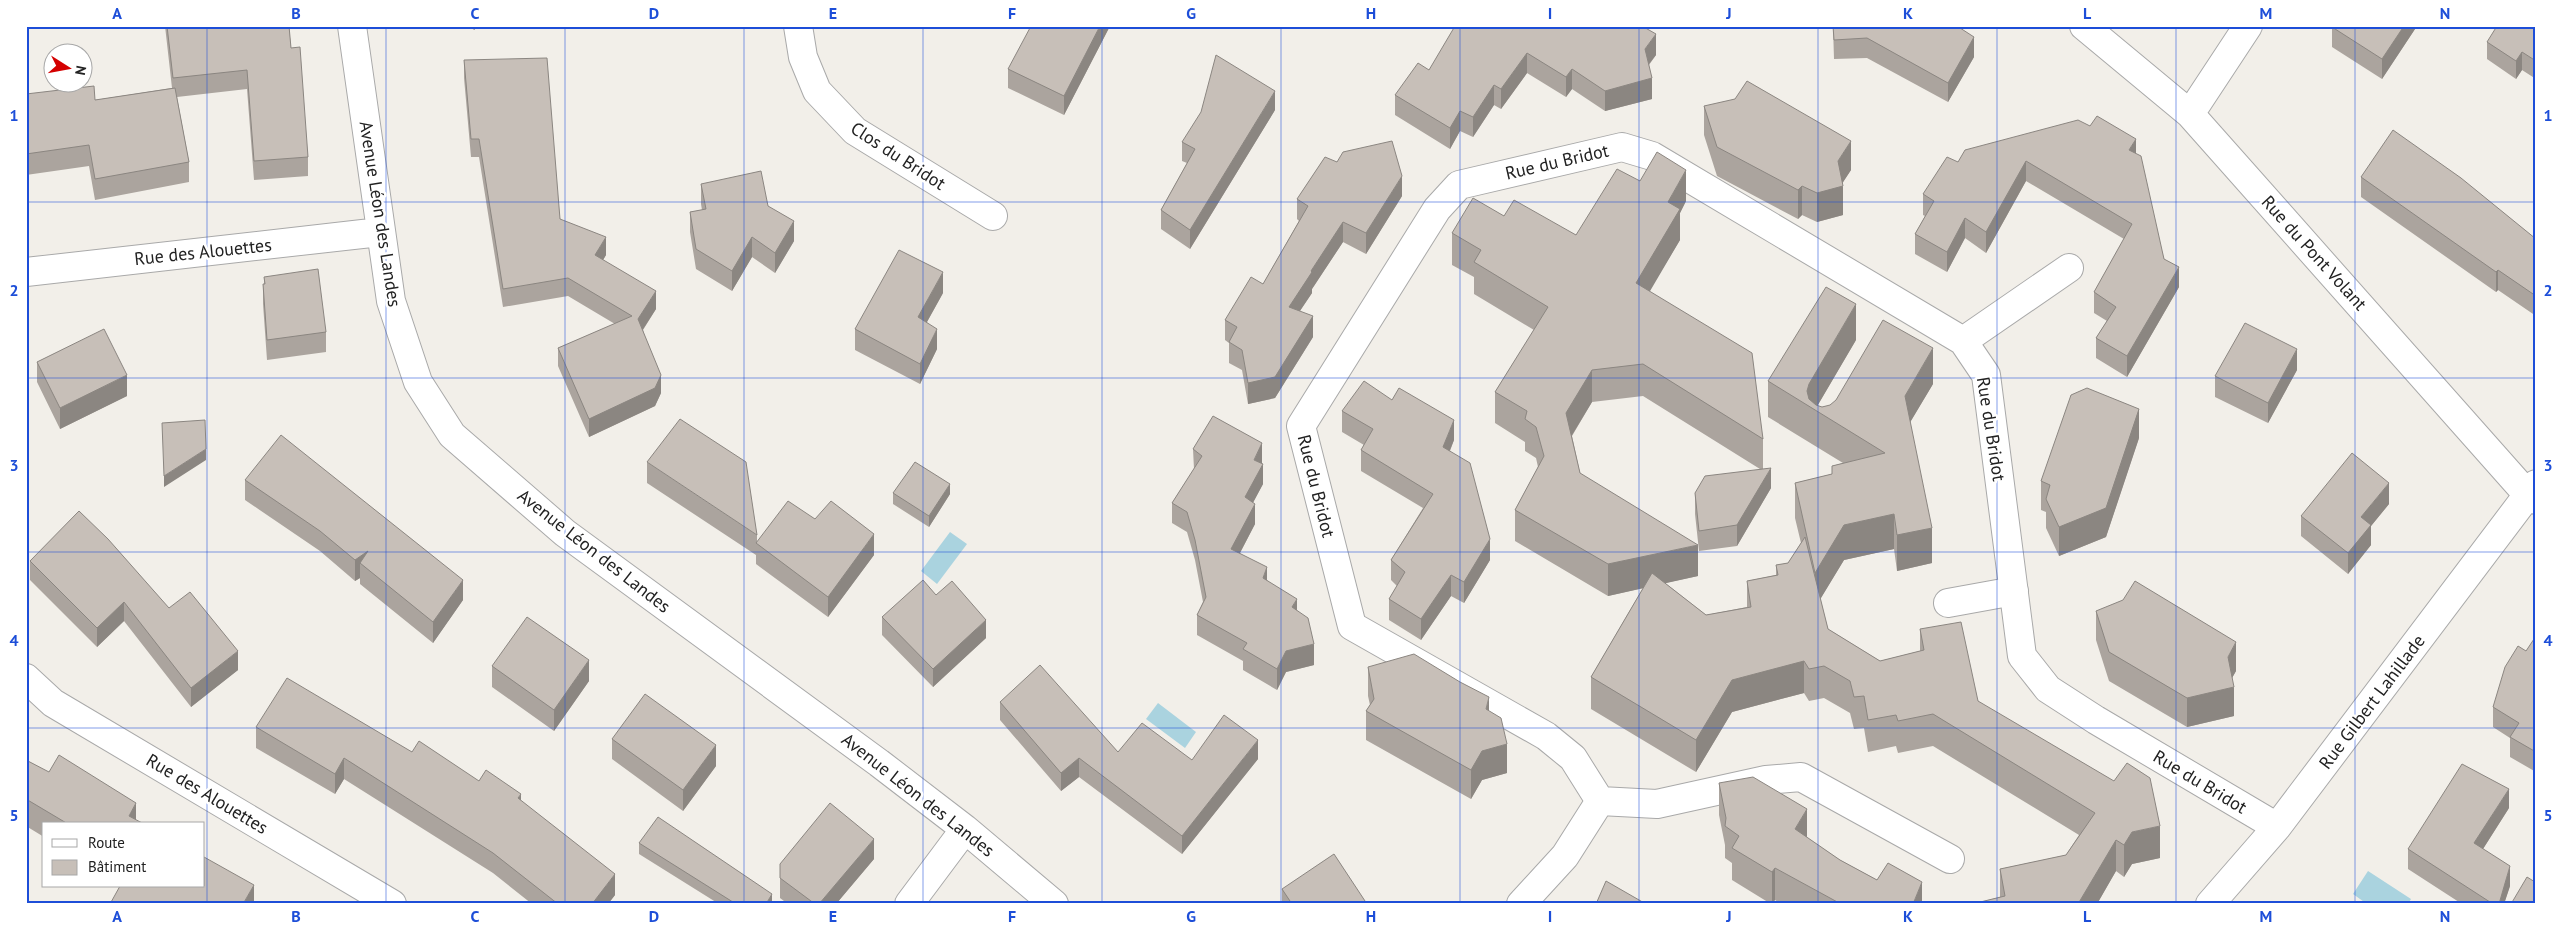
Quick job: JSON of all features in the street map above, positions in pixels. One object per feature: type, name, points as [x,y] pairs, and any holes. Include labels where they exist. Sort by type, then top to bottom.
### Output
[{"type":"street","name":"Avenue Léon des Landes","points":[[352,26],[391,301],[418,382],[452,435],[565,533],[966,829],[1054,904]]},
{"type":"street","name":"Clos du Bridot","points":[[798,26],[802,57],[817,90],[855,132],[993,216]]},
{"type":"street","name":"Rue du Pont Volant","points":[[2084,26],[2190,114],[2533,493]]},
{"type":"street","points":[[2190,114],[2248,26]]},
{"type":"street","name":"Rue du Bridot","points":[[1600,801],[1573,758],[1546,736],[1352,626],[1301,426],[1438,209],[1459,185],[1622,147],[1652,156],[1963,341],[1986,375],[2022,656],[2048,689],[2096,720],[2277,827]]},
{"type":"street","name":"Rue des Alouettes","points":[[26,272],[380,232]]},
{"type":"street","points":[[1963,341],[2069,268]]},
{"type":"street","points":[[1883,326],[1898,301]]},
{"type":"street","name":"Rue Gilbert Lahillade","points":[[2210,904],[2277,827],[2533,493]]},
{"type":"street","points":[[1948,603],[2014,591]]},
{"type":"street","name":"Rue des Alouettes","points":[[26,678],[53,703],[392,904]]},
{"type":"street","points":[[1521,904],[1565,856],[1600,801],[1657,804],[1766,780],[1801,777],[1950,859]]},
{"type":"street","points":[[908,904],[966,829]]},
{"type":"water","points":[[950,532],[967,544],[937,584],[921,571]]},
{"type":"water","points":[[1158,703],[1196,732],[1185,748],[1146,719]]},
{"type":"water","points":[[2368,871],[2411,899],[2408,904],[2367,904],[2353,894]]},
{"type":"building","points":[[167,26],[289,26],[291,48],[300,47],[308,157],[254,161],[247,70],[173,78]]},
{"type":"building","points":[[1031,26],[1100,26],[1064,96],[1008,69]]},
{"type":"building","points":[[1455,26],[1474,26],[1476,28],[1482,26],[1642,26],[1656,34],[1645,49],[1652,78],[1605,91],[1572,69],[1566,77],[1527,53],[1501,89],[1494,85],[1473,117],[1460,111],[1450,128],[1395,95],[1418,63],[1429,70]]},
{"type":"building","points":[[1833,26],[1957,26],[1974,37],[1948,83],[1867,38],[1834,40]]},
{"type":"building","points":[[2332,26],[2404,26],[2382,59]]},
{"type":"building","points":[[2497,26],[2536,26],[2536,61],[2522,52],[2516,61],[2487,42]]},
{"type":"building","points":[[1216,55],[1275,91],[1190,230],[1161,210],[1195,149],[1182,142],[1201,112]]},
{"type":"building","points":[[547,58],[560,219],[606,237],[595,255],[656,291],[638,319],[661,375],[655,388],[589,419],[558,348],[632,316],[568,278],[503,289],[479,139],[471,139],[464,60]]},
{"type":"building","points":[[1747,81],[1851,141],[1838,161],[1843,186],[1817,193],[1802,186],[1798,190],[1717,147],[1704,106],[1735,99]]},
{"type":"building","points":[[92,86],[94,86],[95,100],[175,88],[189,162],[95,179],[89,145],[26,154],[26,94],[92,92]]},
{"type":"building","points":[[2097,116],[2136,139],[2129,150],[2141,156],[2164,259],[2179,267],[2127,356],[2096,338],[2116,307],[2094,292],[2132,224],[2026,161],[1986,232],[1965,218],[1947,252],[1915,234],[1934,201],[1923,194],[1947,157],[1958,162],[1965,150],[2078,120],[2090,126]]},
{"type":"building","points":[[2393,130],[2461,178],[2536,239],[2536,296],[2498,270],[2496,272],[2361,177]]},
{"type":"building","points":[[1392,141],[1402,176],[1366,233],[1343,222],[1289,307],[1313,316],[1275,377],[1248,383],[1242,350],[1229,342],[1237,327],[1225,320],[1251,277],[1263,284],[1308,206],[1297,199],[1325,157],[1337,162],[1343,152]]},
{"type":"building","points":[[1657,152],[1686,170],[1668,202],[1680,209],[1636,283],[1752,353],[1763,439],[1643,364],[1592,370],[1566,413],[1580,473],[1698,545],[1608,564],[1515,510],[1544,456],[1536,427],[1525,419],[1527,411],[1495,392],[1548,307],[1474,262],[1481,250],[1452,233],[1473,198],[1504,216],[1514,200],[1576,235],[1617,169],[1640,181]]},
{"type":"building","points":[[761,171],[768,206],[794,221],[775,253],[752,237],[732,271],[696,249],[690,212],[706,209],[701,184]]},
{"type":"building","points":[[899,250],[943,272],[918,317],[937,329],[920,364],[855,329]]},
{"type":"building","points":[[318,269],[326,332],[267,340],[264,277]]},
{"type":"building","points":[[1826,287],[1856,304],[1809,384],[1807,391],[1809,399],[1816,405],[1822,407],[1830,405],[1836,400],[1883,320],[1933,348],[1905,396],[1932,528],[1897,535],[1894,514],[1844,525],[1815,573],[1795,483],[1832,474],[1832,466],[1885,453],[1768,381]]},
{"type":"building","points":[[2245,323],[2297,349],[2268,403],[2215,376]]},
{"type":"building","points":[[104,329],[127,375],[60,408],[37,362]]},
{"type":"building","points":[[1364,381],[1392,400],[1399,388],[1454,420],[1443,447],[1470,463],[1490,539],[1464,582],[1451,575],[1421,619],[1389,599],[1405,572],[1391,560],[1433,494],[1361,450],[1373,429],[1342,411]]},
{"type":"building","points":[[2087,388],[2139,409],[2106,508],[2059,527],[2046,499],[2050,485],[2041,481],[2071,395]]},
{"type":"building","points":[[1213,416],[1262,443],[1254,460],[1263,464],[1245,497],[1255,504],[1231,549],[1267,567],[1263,578],[1297,599],[1292,607],[1308,618],[1314,644],[1286,651],[1277,669],[1243,649],[1247,643],[1197,615],[1206,597],[1195,540],[1187,512],[1172,503],[1202,456],[1193,449]]},
{"type":"building","points":[[680,419],[746,462],[757,535],[647,462]]},
{"type":"building","points":[[205,420],[206,449],[164,476],[162,423]]},
{"type":"building","points":[[281,435],[463,580],[433,622],[360,563],[368,551],[355,560],[320,531],[245,480]]},
{"type":"building","points":[[2352,453],[2389,483],[2361,517],[2371,525],[2348,553],[2301,516]]},
{"type":"building","points":[[915,462],[950,484],[929,516],[893,493]]},
{"type":"building","points":[[1771,468],[1737,525],[1699,531],[1695,493],[1705,476]]},
{"type":"building","points":[[788,501],[815,519],[831,501],[874,534],[828,597],[756,543]]},
{"type":"building","points":[[79,511],[108,539],[169,608],[190,592],[238,651],[191,688],[124,602],[97,628],[30,561]]},
{"type":"building","points":[[1805,537],[1828,629],[1880,661],[1924,650],[1920,629],[1961,622],[1978,701],[2114,781],[2127,763],[2150,778],[2160,826],[2132,832],[2124,845],[2116,840],[2078,904],[1972,904],[2005,896],[2000,869],[2066,855],[2095,813],[1933,714],[1898,721],[1896,715],[1868,720],[1864,696],[1854,697],[1850,681],[1824,666],[1809,669],[1804,661],[1732,680],[1696,740],[1591,677],[1652,573],[1706,615],[1751,607],[1747,581],[1778,575],[1776,565],[1788,563]]},
{"type":"building","points":[[923,580],[936,595],[952,581],[986,620],[933,669],[882,617]]},
{"type":"building","points":[[2135,581],[2236,642],[2228,657],[2234,687],[2187,698],[2109,652],[2096,611],[2123,600]]},
{"type":"building","points":[[527,617],[589,660],[554,710],[492,666]]},
{"type":"building","points":[[2536,636],[2536,752],[2510,737],[2519,723],[2493,707],[2505,667],[2518,646],[2526,651]]},
{"type":"building","points":[[1414,654],[1489,697],[1486,709],[1501,718],[1507,744],[1482,751],[1471,770],[1366,711],[1374,699],[1368,667]]},
{"type":"building","points":[[1040,665],[1118,752],[1142,723],[1192,760],[1224,715],[1258,740],[1182,836],[1079,758],[1061,773],[1000,702]]},
{"type":"building","points":[[287,678],[412,752],[419,741],[479,781],[486,770],[521,794],[518,798],[615,874],[592,904],[558,904],[493,853],[344,758],[335,774],[256,727]]},
{"type":"building","points":[[645,694],[716,745],[683,790],[612,739]]},
{"type":"building","points":[[59,755],[136,803],[129,816],[140,822],[65,822],[26,799],[26,760],[49,772]]},
{"type":"building","points":[[2462,764],[2509,789],[2474,843],[2510,866],[2499,904],[2493,904],[2408,849]]},
{"type":"building","points":[[1753,777],[1807,809],[1795,829],[1840,860],[1877,880],[1888,863],[1922,882],[1913,904],[1841,904],[1775,868],[1772,872],[1732,848],[1739,836],[1725,826],[1726,818],[1719,783]]},
{"type":"building","points":[[830,803],[874,839],[819,904],[815,904],[780,878],[780,864]]},
{"type":"building","points":[[658,817],[772,894],[766,904],[736,904],[639,843]]},
{"type":"building","points":[[1334,854],[1367,904],[1292,904],[1282,889]]},
{"type":"building","points":[[205,858],[254,885],[243,904],[110,904],[119,888],[205,888]]},
{"type":"building","points":[[2527,877],[2536,882],[2536,904],[2511,904]]},
{"type":"building","points":[[1606,881],[1646,904],[1596,904]]}]
